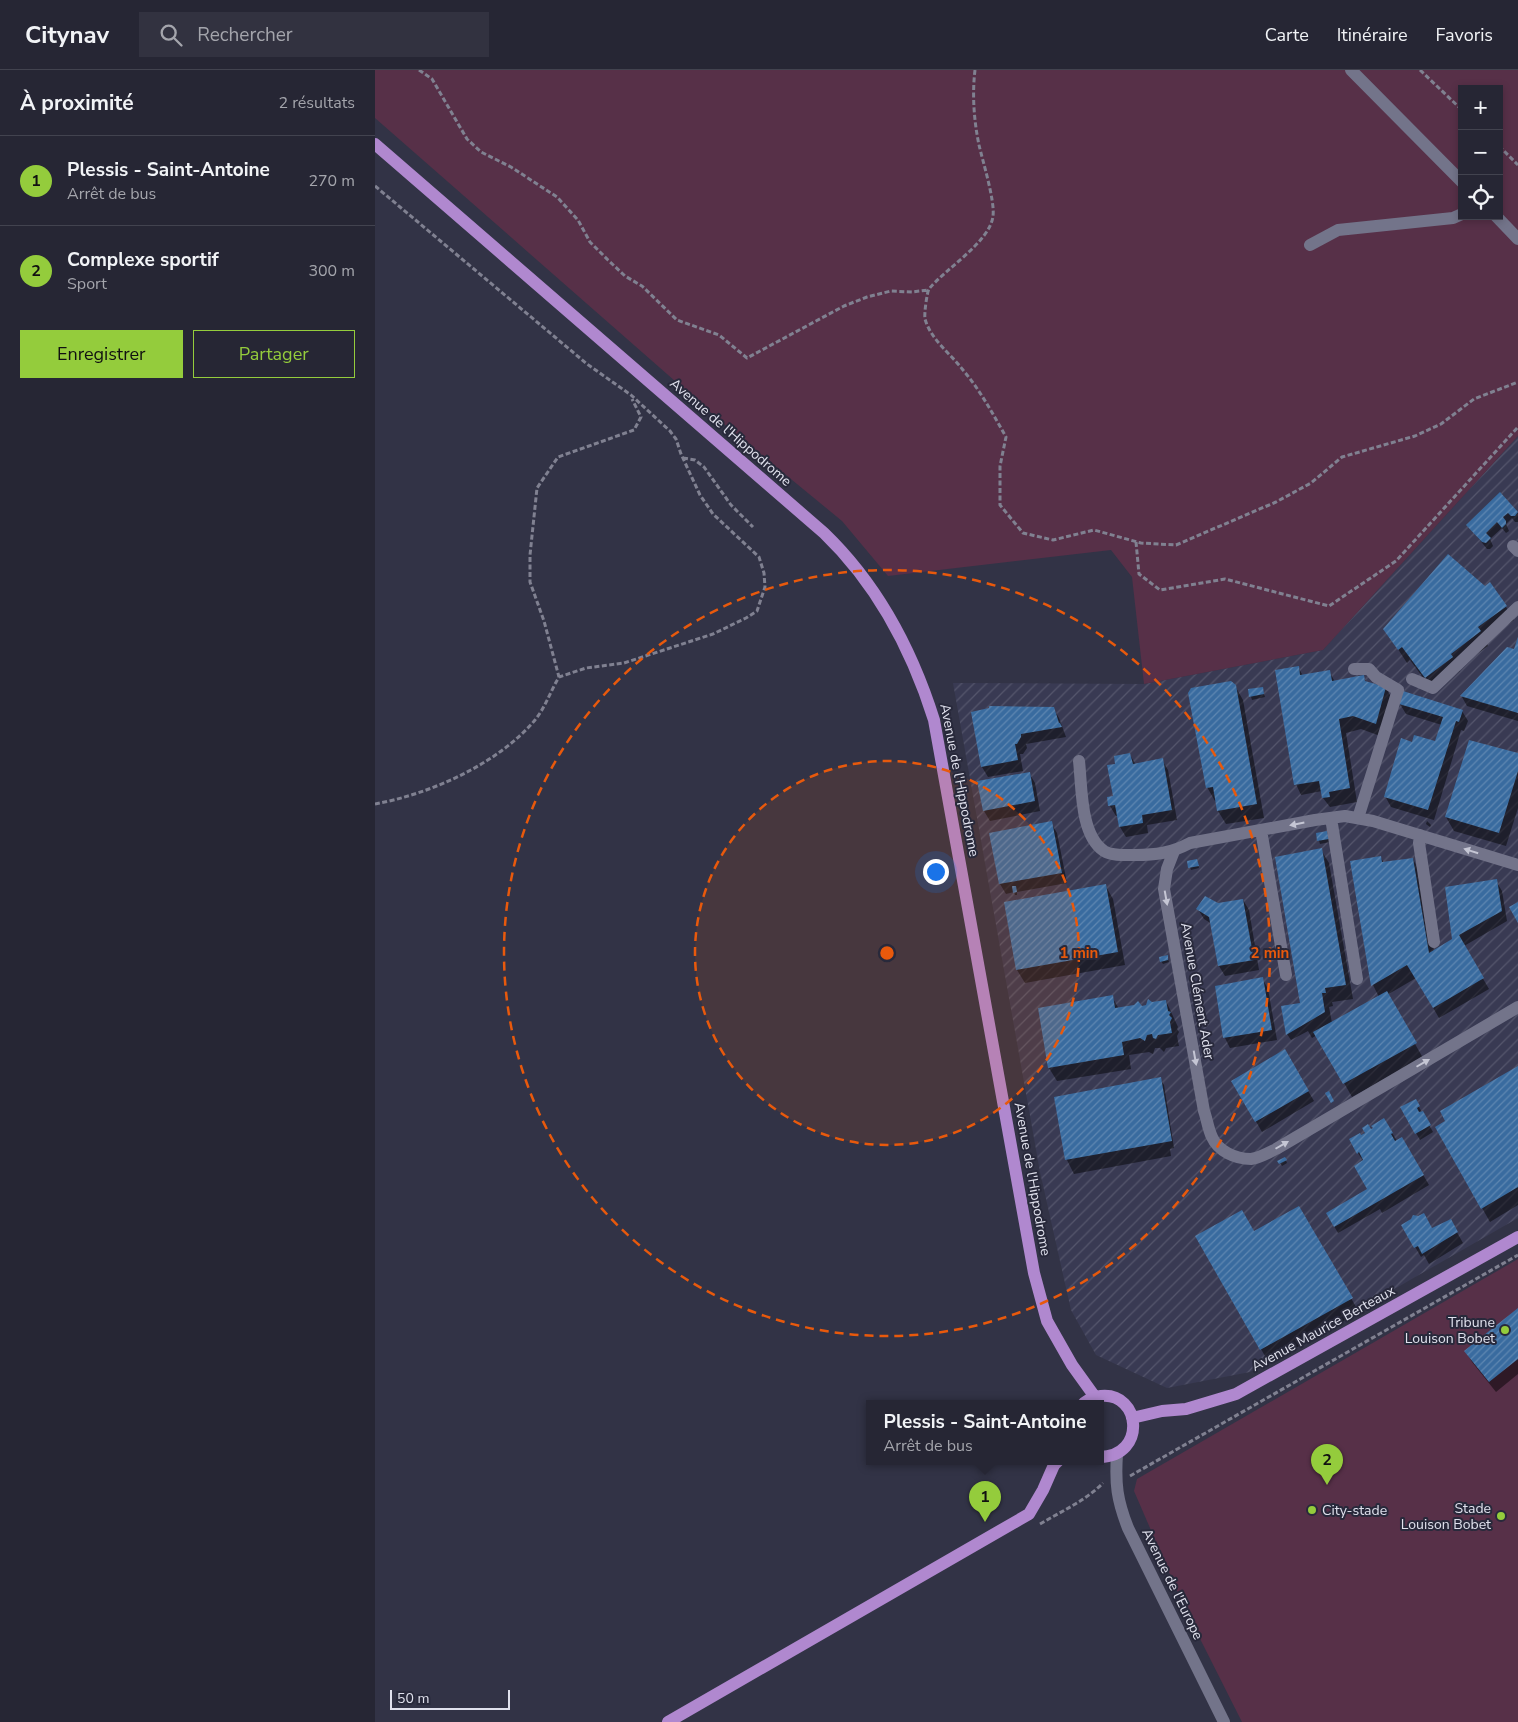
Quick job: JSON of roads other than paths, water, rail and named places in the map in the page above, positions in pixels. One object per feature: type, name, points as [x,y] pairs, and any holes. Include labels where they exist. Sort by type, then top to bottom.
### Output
[{"type":"main road","name":"Avenue de l'Hippodrome","points":[[375,144],[824,533],[844,552],[861,573],[882,605],[902,640],[920,679],[934,720],[1034,1273],[1044,1311],[1047,1321],[1072,1364],[1095,1397]]},
{"type":"main road","name":"Avenue Maurice Berteaux","points":[[1133,1418],[1162,1410],[1186,1408],[1236,1394],[1518,1237]]},
{"type":"main road","points":[[1089,1400],[1105,1396],[1114,1398],[1122,1402],[1129,1409],[1133,1418],[1134,1426],[1129,1443],[1117,1454],[1104,1457]]},
{"type":"main road","points":[[671,1721],[1029,1514],[1043,1490],[1054,1465]]},
{"type":"street","points":[[1351,70],[1458,178]]},
{"type":"street","points":[[1310,246],[1338,230],[1453,218],[1458,216]]},
{"type":"street","points":[[1499,220],[1518,239]]},
{"type":"street","points":[[1412,678],[1433,688],[1518,607]]},
{"type":"street","points":[[1355,670],[1369,669],[1376,677],[1398,690],[1358,818]]},
{"type":"street","points":[[1079,761],[1086,822],[1091,838],[1105,852],[1124,855],[1151,855],[1174,851],[1190,844],[1345,816],[1420,835],[1518,866]]},
{"type":"street","points":[[1331,818],[1357,979]]},
{"type":"street","points":[[1261,830],[1286,975]]},
{"type":"street","points":[[1420,835],[1419,843],[1434,942]]},
{"type":"street","name":"Avenue Clément Ader","points":[[1174,851],[1167,869],[1164,889],[1204,1111],[1212,1137],[1223,1151],[1235,1156],[1251,1159],[1263,1156],[1518,1007]]},
{"type":"street","name":"Avenue de l'Europe","points":[[1117,1454],[1116,1490],[1128,1528],[1224,1722]]},
{"type":"place","name":"Tribune Louison Bobet","points":[[1505,1330]]},
{"type":"place","name":"Complexe sportif","points":[[1327,1485]]},
{"type":"place","name":"City-stade","points":[[1312,1510]]},
{"type":"place","name":"Stade Louison Bobet","points":[[1501,1516]]},
{"type":"place","name":"Plessis - Saint-Antoine","points":[[985,1522]]}]
